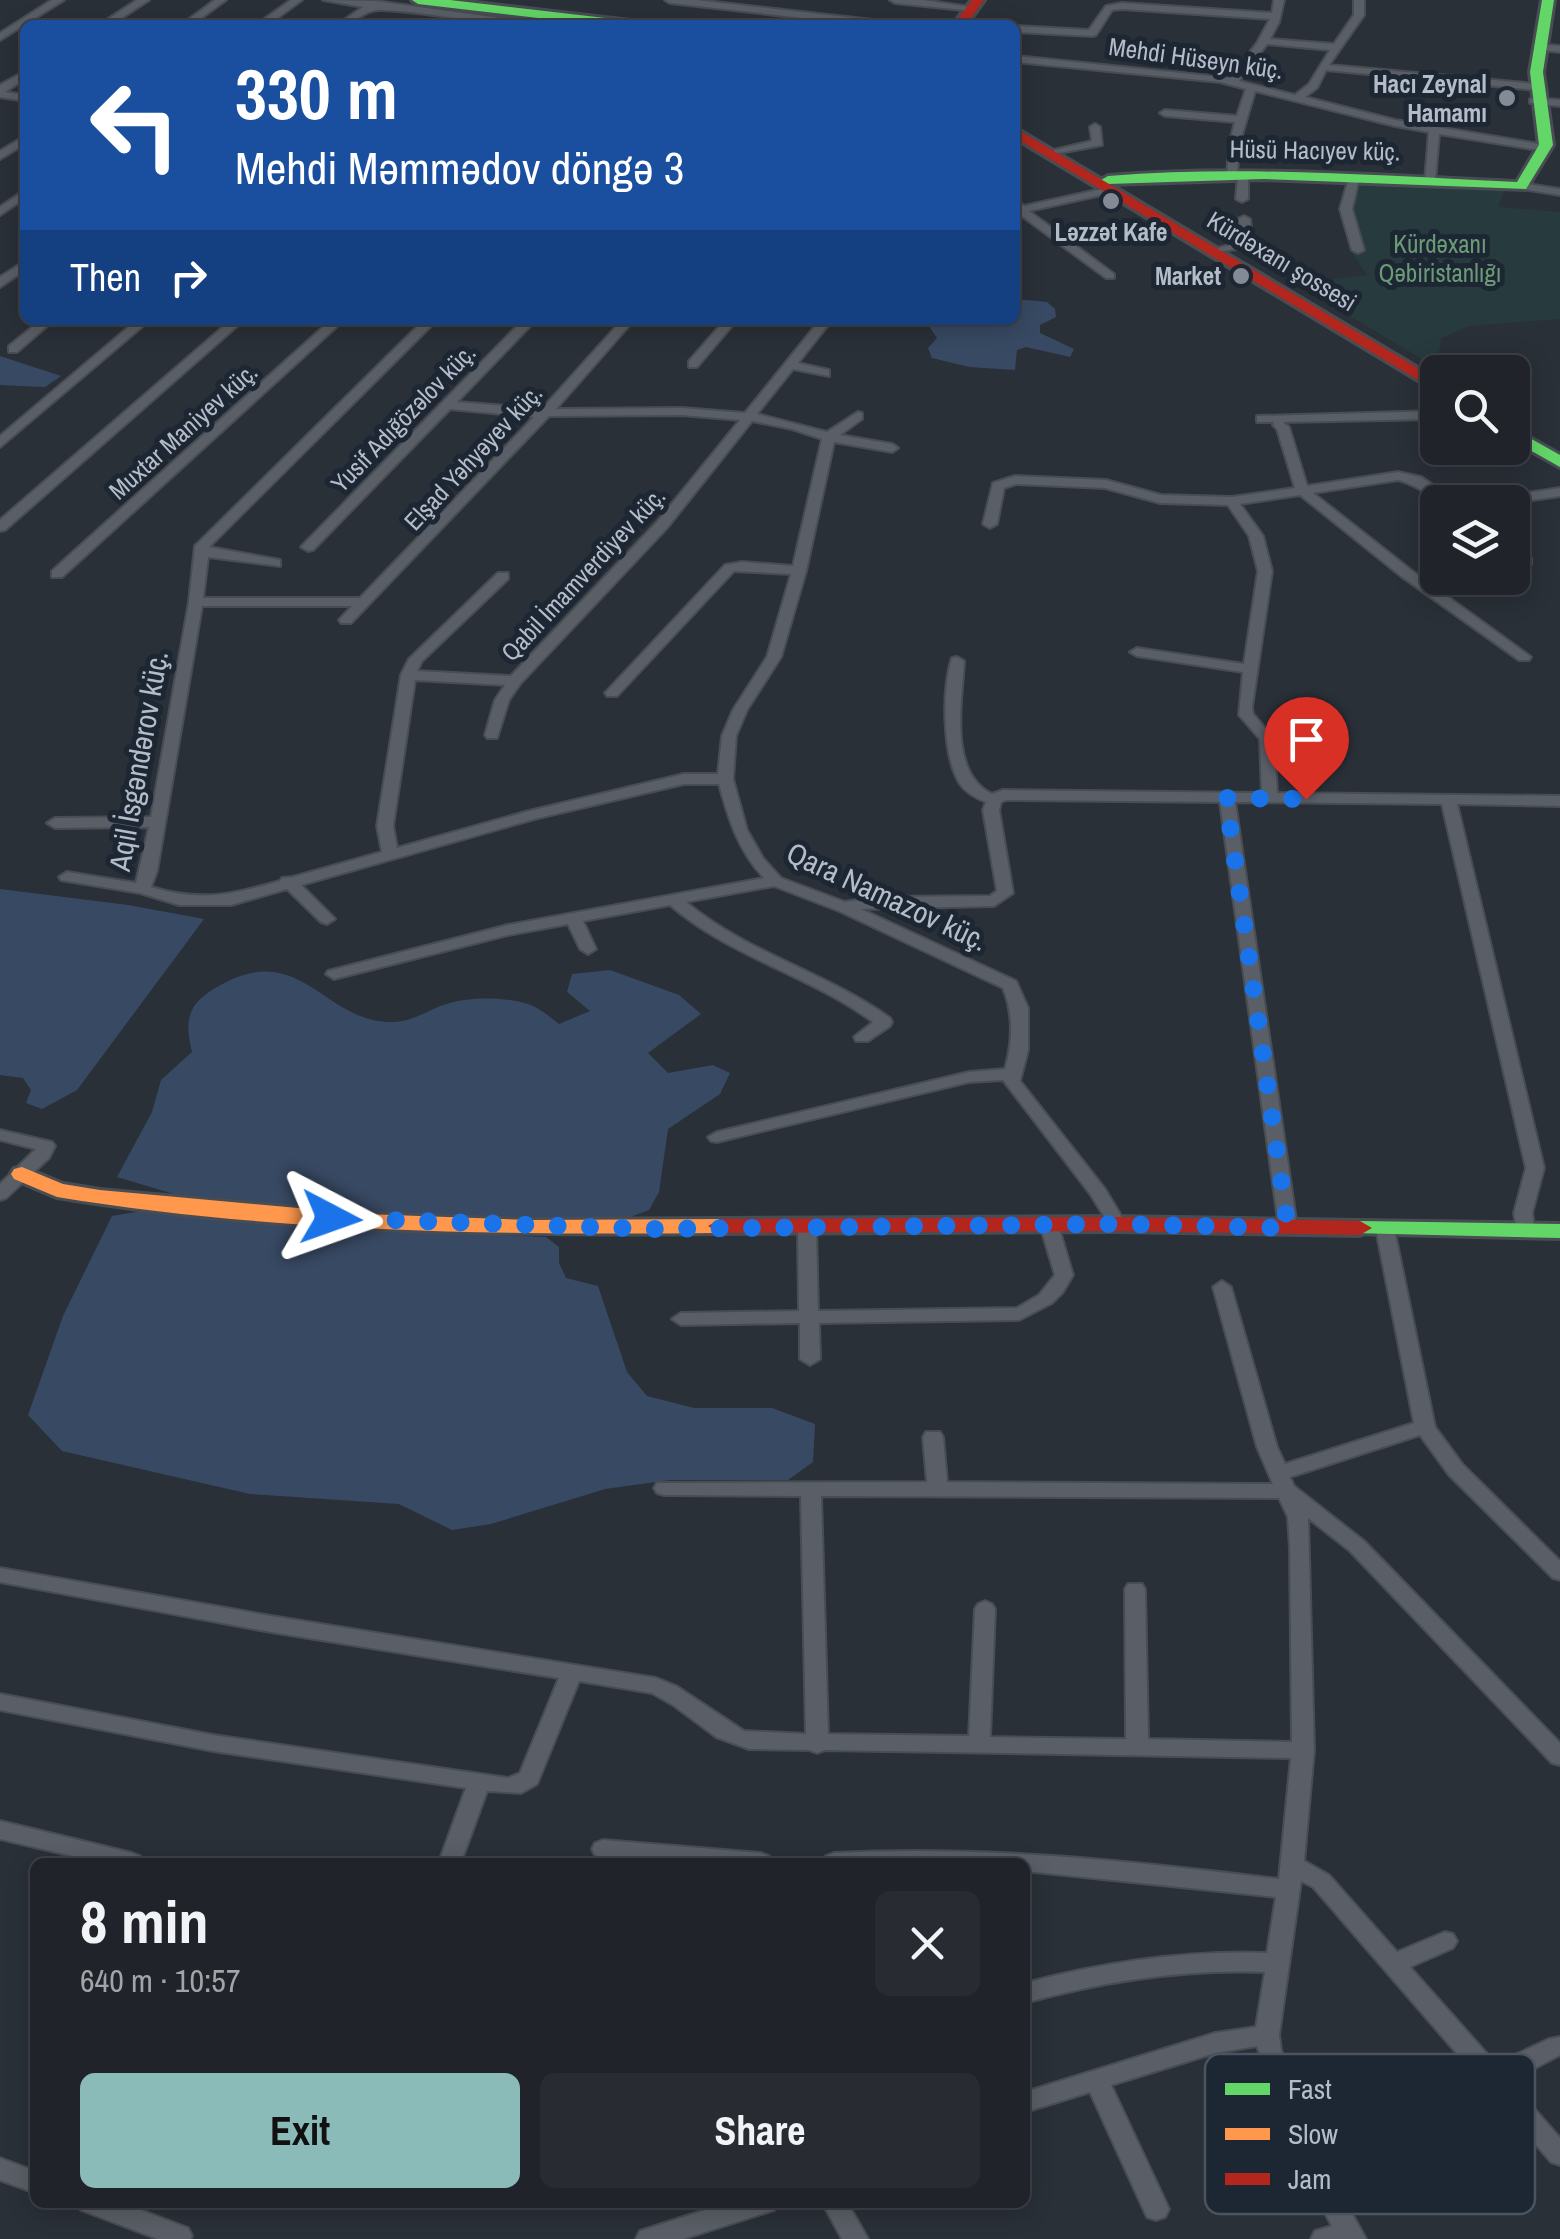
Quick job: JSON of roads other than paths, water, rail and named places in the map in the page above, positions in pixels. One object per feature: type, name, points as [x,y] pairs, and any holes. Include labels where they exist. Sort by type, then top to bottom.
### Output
[{"type":"street","points":[[27,20],[59,0]]},
{"type":"street","points":[[112,20],[144,0]]},
{"type":"street","points":[[193,20],[221,0]]},
{"type":"street","points":[[268,20],[297,0]]},
{"type":"street","points":[[328,0],[546,20]]},
{"type":"street","points":[[670,0],[846,20]]},
{"type":"street","points":[[895,0],[968,16]]},
{"type":"street","points":[[1233,81],[1262,41],[1276,16],[1279,0]]},
{"type":"street","points":[[1300,96],[1313,86],[1360,15],[1359,0]]},
{"type":"street","points":[[351,20],[382,2]]},
{"type":"street","points":[[1020,32],[1092,33],[1110,8],[1122,6],[1276,16]]},
{"type":"street","points":[[1551,8],[1549,48],[1535,94],[1550,142],[1521,186],[1560,192]]},
{"type":"street","points":[[1262,41],[1336,47]]},
{"type":"street","name":"Mehdi Hüseyn küç.","points":[[1020,60],[1233,81],[1434,130],[1550,142]]},
{"type":"street","points":[[1322,67],[1535,94],[1560,103]]},
{"type":"street","points":[[1239,183],[1240,119],[1254,86]]},
{"type":"street","points":[[1165,113],[1240,119]]},
{"type":"street","points":[[1058,152],[1098,143],[1095,127]]},
{"type":"street","points":[[1430,181],[1434,130]]},
{"type":"street","points":[[1020,131],[1106,184]]},
{"type":"street","points":[[1020,131],[1106,184]]},
{"type":"street","name":"Hüsü Hacıyev küç.","points":[[1106,184],[1155,175],[1239,183],[1354,178],[1521,186]]},
{"type":"street","points":[[1354,178],[1346,209],[1358,250]]},
{"type":"street","points":[[1020,206],[1106,184]]},
{"type":"street","name":"Kürdəxanı şossesi","points":[[1106,184],[1222,250],[1420,375]]},
{"type":"street","name":"Kürdəxanı şossesi","points":[[1106,184],[1420,368]]},
{"type":"street","points":[[1020,210],[1110,276]]},
{"type":"street","points":[[1222,250],[1249,244],[1244,219]]},
{"type":"street","points":[[0,283],[20,268]]},
{"type":"street","points":[[13,349],[42,325]]},
{"type":"street","points":[[0,443],[6,431],[138,325]]},
{"type":"street","points":[[0,527],[232,325]]},
{"type":"street","name":"Muxtar Maniyev küç.","points":[[57,574],[332,325]]},
{"type":"street","points":[[275,562],[200,552],[206,541],[426,325]]},
{"type":"street","name":"Yusif Adığözəlov küç.","points":[[308,547],[525,325]]},
{"type":"street","name":"Elşad Yəhyəyev küç.","points":[[346,620],[546,412],[624,325]]},
{"type":"street","points":[[694,364],[728,325]]},
{"type":"street","name":"Qabil İmamverdiyev küç.","points":[[408,674],[516,681],[662,524],[822,325]]},
{"type":"street","points":[[791,365],[825,372]]},
{"type":"street","points":[[448,405],[748,418],[892,448]]},
{"type":"street","points":[[1261,419],[1420,415]]},
{"type":"street","points":[[828,437],[858,416]]},
{"type":"street","points":[[1279,425],[1283,427],[1302,490],[1406,573],[1524,656]]},
{"type":"street","points":[[1530,435],[1560,453]]},
{"type":"street","name":"Qara Namazov küç.","points":[[828,437],[798,572],[774,657],[740,710],[729,736],[724,779],[740,830],[756,860],[776,881],[845,908],[1010,985],[1020,1008],[1019,1050],[1010,1074]]},
{"type":"street","points":[[1530,444],[1560,462]]},
{"type":"street","points":[[990,524],[998,486],[1006,481],[1106,484],[1160,499],[1232,501],[1408,476],[1422,485]]},
{"type":"street","points":[[1530,497],[1560,492]]},
{"type":"street","points":[[1232,501],[1256,536],[1265,571],[1245,707],[1246,716],[1268,738],[1270,799]]},
{"type":"street","name":"Aqil İsgəndərov küç.","points":[[200,552],[196,602],[158,822],[142,889],[162,897],[221,902],[390,853],[657,784],[701,777],[724,779]]},
{"type":"street","points":[[612,693],[730,568],[798,572]]},
{"type":"street","points":[[390,853],[385,826],[408,674],[416,659],[503,576]]},
{"type":"street","points":[[196,602],[362,602]]},
{"type":"street","points":[[1137,652],[1250,669]]},
{"type":"street","points":[[957,661],[954,719],[962,770],[970,787],[994,800],[1012,794],[1560,801]]},
{"type":"street","points":[[492,735],[502,700],[516,681]]},
{"type":"street","points":[[1226,798],[1288,1228]]},
{"type":"street","points":[[845,908],[876,902],[994,901],[1005,893],[1005,879],[991,810],[994,800]]},
{"type":"street","points":[[1449,801],[1535,1168],[1523,1213],[1526,1231]]},
{"type":"street","points":[[55,823],[158,822]]},
{"type":"street","points":[[67,877],[142,889]]},
{"type":"street","points":[[288,881],[327,919]]},
{"type":"street","points":[[334,974],[508,930],[776,881]]},
{"type":"street","points":[[676,902],[735,944],[829,988],[884,1022],[862,1037]]},
{"type":"street","points":[[574,920],[588,949]]},
{"type":"street","points":[[717,1137],[969,1077],[1010,1074],[1017,1092],[1099,1194],[1117,1224]]},
{"type":"street","points":[[0,1134],[46,1146],[43,1154],[8,1183]]},
{"type":"street","points":[[8,1183],[100,1198],[364,1220],[529,1227],[1117,1224],[1560,1231]]},
{"type":"street","points":[[681,1319],[1029,1311],[1062,1283],[1064,1275],[1049,1226]]},
{"type":"street","points":[[806,1228],[810,1360]]},
{"type":"street","points":[[1386,1229],[1425,1428],[1456,1470],[1560,1573]]},
{"type":"street","points":[[1222,1287],[1252,1402],[1298,1517],[1300,1548],[1303,1750],[1290,1877],[1267,2035],[1271,2054]]},
{"type":"street","points":[[664,1488],[938,1489],[1284,1482],[1425,1428]]},
{"type":"street","points":[[933,1437],[938,1489]]},
{"type":"street","points":[[1284,1482],[1357,1546],[1560,1757]]},
{"type":"street","points":[[811,1488],[816,1745]]},
{"type":"street","points":[[0,1575],[271,1624],[574,1671],[674,1692],[732,1737],[816,1745],[1303,1750]]},
{"type":"street","points":[[1135,1589],[1137,1746]]},
{"type":"street","points":[[979,1746],[985,1609]]},
{"type":"street","points":[[0,1702],[213,1744],[521,1785],[529,1778],[574,1671]]},
{"type":"street","points":[[451,1858],[479,1782]]},
{"type":"street","points":[[0,1830],[116,1858]]},
{"type":"street","points":[[603,1849],[713,1858]]},
{"type":"street","points":[[1030,1863],[1321,1881],[1472,2054]]},
{"type":"street","points":[[1394,1964],[1445,1941]]},
{"type":"street","points":[[1030,1992],[1084,1978],[1207,1962],[1276,1963]]},
{"type":"street","points":[[1030,2100],[1215,2043],[1267,2035]]},
{"type":"street","points":[[1535,2055],[1556,2046]]},
{"type":"street","points":[[1097,2080],[1156,2209]]},
{"type":"street","points":[[1535,2127],[1560,2156]]},
{"type":"street","points":[[0,2169],[30,2180]]},
{"type":"street","points":[[106,2208],[179,2236]]},
{"type":"street","points":[[649,2239],[746,2208]]},
{"type":"street","points":[[837,2208],[855,2239]]},
{"type":"water","points":[[1020,299],[1047,302],[1055,309],[1056,317],[1040,325],[1040,333],[1074,349],[1070,357],[1026,347],[1017,350],[1015,370],[969,367],[932,358],[928,348],[937,338],[928,325],[1020,325]]},
{"type":"water","points":[[0,356],[61,376],[45,387],[0,385]]},
{"type":"water","points":[[0,889],[204,919],[77,1090],[42,1109],[26,1103],[31,1090],[23,1078],[0,1075]]},
{"type":"water","points":[[610,970],[679,995],[701,1014],[648,1053],[668,1073],[713,1065],[730,1073],[720,1094],[668,1129],[659,1192],[649,1210],[617,1222],[416,1217],[174,1194],[117,1177],[152,1112],[161,1080],[192,1052],[188,1026],[191,1011],[209,992],[240,976],[266,972],[288,975],[367,1019],[400,1021],[459,1001],[492,999],[533,1006],[559,1024],[590,1011],[567,992],[572,974]]},
{"type":"water","points":[[141,1211],[336,1228],[546,1237],[559,1247],[559,1263],[566,1278],[598,1286],[627,1372],[647,1396],[694,1408],[772,1408],[815,1424],[813,1462],[788,1480],[670,1480],[605,1489],[491,1524],[452,1530],[399,1504],[250,1494],[62,1451],[28,1415],[63,1316],[112,1216]]},
{"type":"place","name":"Hacı Zeynal Hamamı","points":[[1507,98]]},
{"type":"place","name":"Ləzzət Kafe","points":[[1111,201]]},
{"type":"place","name":"Market","points":[[1241,276]]},
{"type":"park label","name":"Kürdəxanı Qəbiristanlığı","points":[[1440,258]]}]
